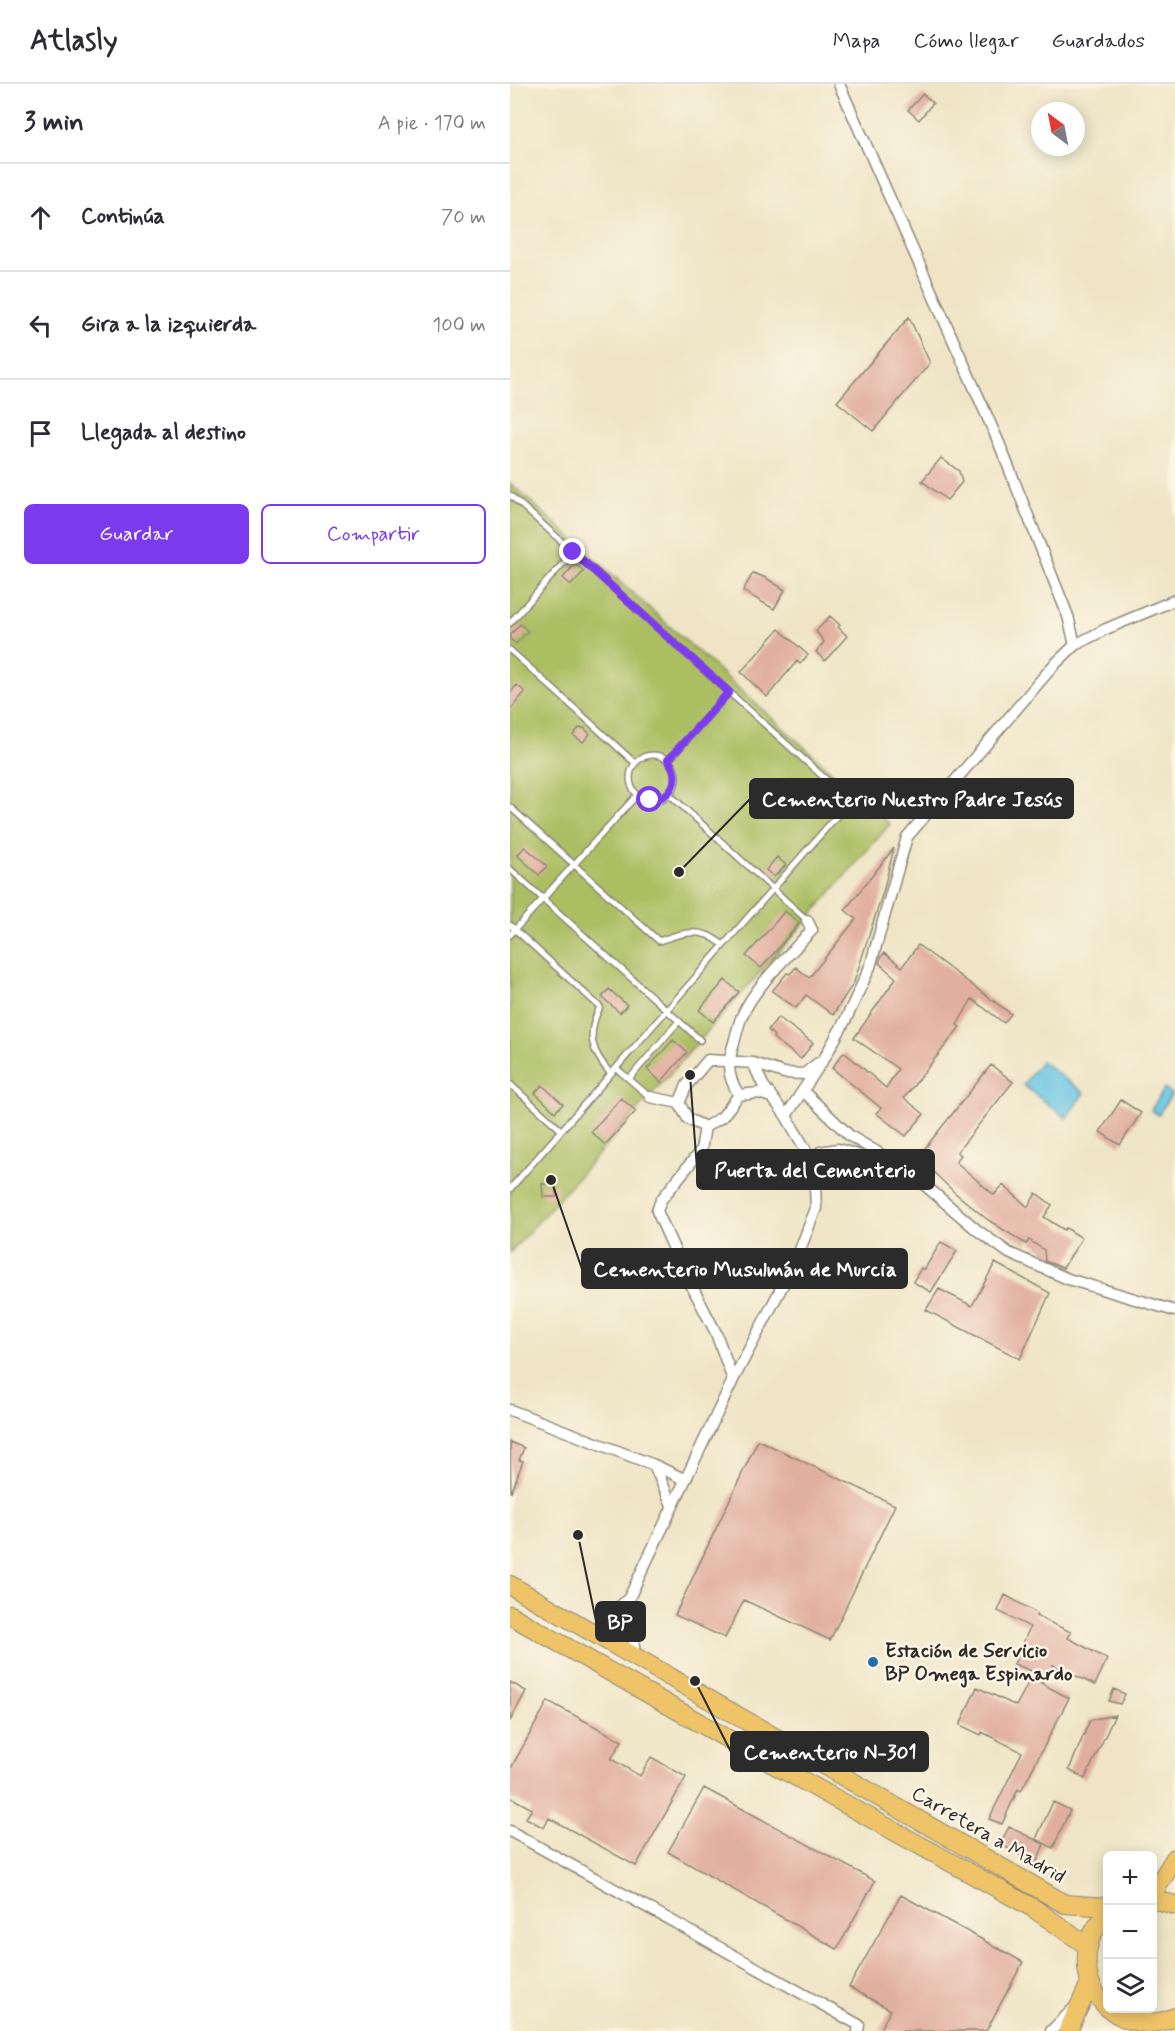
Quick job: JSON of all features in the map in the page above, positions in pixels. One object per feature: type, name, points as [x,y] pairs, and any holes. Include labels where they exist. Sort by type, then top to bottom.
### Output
[{"type":"main road","name":"Carretera a Madrid","points":[[510,1585],[1065,1904],[1103,1907]]},
{"type":"main road","points":[[510,1615],[1033,1908],[1088,1946]]},
{"type":"main road","points":[[1157,1889],[1175,1858]]},
{"type":"main road","points":[[1157,1899],[1175,1905]]},
{"type":"main road","points":[[1068,2031],[1086,1991],[1088,1946],[1094,1930],[1103,1919]]},
{"type":"main road","points":[[1086,1991],[1103,2003]]},
{"type":"main road","points":[[1112,2013],[1123,2025],[1149,2023],[1175,2017]]},
{"type":"street","points":[[839,84],[999,442],[1068,616],[1075,645]]},
{"type":"street","points":[[786,1116],[825,1057],[870,967],[907,837],[1053,666],[1075,645],[1106,628],[1175,600]]},
{"type":"street","points":[[739,1095],[729,1071],[729,1060],[742,1016],[758,990],[812,930],[807,920]]},
{"type":"street","points":[[679,1103],[687,1085],[708,1060],[753,1062],[784,1073],[804,1074],[825,1057]]},
{"type":"street","points":[[592,1632],[629,1598],[684,1479],[796,1260],[816,1208],[814,1164],[786,1116],[763,1085],[753,1062]]},
{"type":"street","points":[[803,1091],[850,1136],[906,1169],[977,1230],[1009,1253],[1068,1279],[1175,1311]]},
{"type":"street","points":[[733,1380],[716,1333],[682,1267],[657,1210],[661,1200],[701,1150],[705,1127],[722,1117],[739,1095],[759,1093],[772,1097]]},
{"type":"street","points":[[650,1097],[679,1103],[688,1119],[705,1127]]},
{"type":"street","points":[[814,1164],[820,1152],[838,1149],[906,1169]]},
{"type":"street","points":[[510,1410],[654,1465],[684,1479]]},
{"type":"street","points":[[654,1465],[672,1505]]},
{"type":"street","points":[[629,1598],[635,1656]]},
{"type":"street","points":[[510,1831],[859,2025],[858,2031]]},
{"type":"street","points":[[1051,2031],[1086,1991]]},
{"type":"lane","points":[[510,495],[850,801],[510,1189]]},
{"type":"lane","points":[[510,623],[573,552]]},
{"type":"lane","points":[[510,650],[635,763]]},
{"type":"lane","points":[[668,760],[729,692]]},
{"type":"lane","points":[[654,755],[668,760],[675,773],[673,788],[669,794],[663,798],[650,800],[637,795],[630,783],[631,769],[635,763],[640,758],[654,755]]},
{"type":"lane","points":[[669,794],[807,920]]},
{"type":"lane","points":[[510,935],[637,795]]},
{"type":"lane","points":[[510,807],[659,941],[676,935],[707,934],[724,945]]},
{"type":"lane","points":[[510,869],[700,1040]]},
{"type":"lane","points":[[510,925],[600,1007],[593,1020],[591,1036],[599,1060],[611,1074]]},
{"type":"lane","points":[[628,1079],[680,1021]]},
{"type":"lane","points":[[616,1068],[650,1097]]},
{"type":"lane","points":[[510,1084],[561,1130]]},
{"type":"green space","points":[[510,483],[890,824],[510,1253]]},
{"type":"water","points":[[1041,1061],[1084,1093],[1066,1118],[1023,1085]]},
{"type":"water","points":[[1164,1089],[1172,1094],[1158,1115],[1151,1110]]},
{"type":"building","points":[[923,94],[933,103],[919,120],[908,110]]},
{"type":"building","points":[[909,317],[930,363],[873,431],[837,402]]},
{"type":"building","points":[[941,458],[959,471],[962,482],[947,500],[922,481]]},
{"type":"building","points":[[575,564],[584,571],[571,585],[563,578]]},
{"type":"building","points":[[753,573],[785,590],[774,609],[743,591]]},
{"type":"building","points":[[830,616],[847,636],[825,661],[816,652],[824,642],[816,631]]},
{"type":"building","points":[[520,624],[528,631],[516,644],[510,639],[510,635]]},
{"type":"building","points":[[779,629],[808,655],[800,664],[797,661],[767,697],[741,672]]},
{"type":"building","points":[[517,685],[525,692],[510,710],[510,693]]},
{"type":"building","points":[[579,728],[584,728],[590,734],[583,742],[573,735]]},
{"type":"building","points":[[525,847],[547,866],[539,875],[517,855]]},
{"type":"building","points":[[894,848],[883,892],[854,982],[833,1015],[806,995],[796,1008],[772,991],[787,973],[790,974],[796,967],[809,978],[856,919],[845,910]]},
{"type":"building","points":[[777,857],[786,865],[774,877],[766,870]]},
{"type":"building","points":[[785,911],[800,923],[761,968],[746,956]]},
{"type":"building","points":[[918,945],[1011,1014],[1004,1023],[972,999],[957,1025],[960,1027],[904,1098],[924,1114],[906,1136],[876,1113],[881,1108],[832,1068],[844,1052],[886,1088],[898,1069],[854,1038],[896,978],[879,963],[881,957],[884,953],[902,967]]},
{"type":"building","points":[[725,980],[739,992],[713,1022],[699,1010]]},
{"type":"building","points":[[609,989],[627,1005],[620,1013],[602,997]]},
{"type":"building","points":[[778,1017],[813,1043],[801,1059],[773,1038],[774,1036],[768,1030]]},
{"type":"building","points":[[673,1040],[687,1052],[661,1082],[647,1069]]},
{"type":"building","points":[[991,1065],[1013,1082],[957,1152],[961,1155],[956,1162],[994,1195],[1003,1185],[1028,1207],[1036,1193],[1052,1205],[1044,1217],[1082,1238],[1063,1268],[1045,1261],[1044,1250],[1029,1240],[1026,1244],[988,1220],[923,1162],[922,1152]]},
{"type":"building","points":[[542,1085],[563,1104],[555,1112],[535,1093]]},
{"type":"building","points":[[621,1098],[636,1111],[605,1145],[591,1132]]},
{"type":"building","points":[[1121,1100],[1141,1113],[1120,1145],[1100,1132]]},
{"type":"building","points":[[542,1184],[556,1184],[557,1197],[543,1197]]},
{"type":"building","points":[[941,1242],[957,1251],[931,1292],[913,1282],[921,1268],[924,1270]]},
{"type":"building","points":[[995,1263],[1050,1293],[1020,1359],[926,1310],[939,1289],[972,1306]]},
{"type":"building","points":[[758,1440],[895,1505],[830,1640],[744,1600],[725,1638],[675,1615]]},
{"type":"building","points":[[510,1442],[524,1448],[519,1460],[523,1461],[511,1493]]},
{"type":"building","points":[[1005,1595],[1037,1613],[1036,1616],[1071,1632],[1068,1638],[1107,1659],[1095,1685],[1053,1665],[1041,1683],[1069,1698],[1021,1791],[1018,1789],[1002,1824],[989,1819],[1022,1752],[982,1732],[981,1735],[960,1725],[977,1687],[1016,1706],[1034,1672],[1014,1664],[1030,1627],[998,1611]]},
{"type":"building","points":[[510,1682],[526,1691],[510,1721]]},
{"type":"building","points":[[1114,1689],[1125,1694],[1120,1704],[1109,1701]]},
{"type":"building","points":[[548,1701],[622,1741],[611,1759],[640,1776],[651,1757],[686,1777],[636,1866],[549,1818],[544,1828],[526,1818],[532,1809],[510,1797],[510,1770]]},
{"type":"building","points":[[1115,1715],[1085,1779],[1069,1770],[1090,1720]]},
{"type":"building","points":[[704,1788],[875,1881],[837,1949],[668,1852]]},
{"type":"building","points":[[1053,1802],[1070,1810],[1053,1848],[1036,1839]]},
{"type":"building","points":[[1009,1827],[1044,1844],[1036,1864],[1000,1844]]},
{"type":"building","points":[[901,1895],[1023,1962],[986,2031],[879,2031],[891,2010],[849,1987]]},
{"type":"place","name":"Cementerio Nuestro Padre Jesús","points":[[679,872]]},
{"type":"place","name":"Puerta del Cementerio","points":[[690,1075]]},
{"type":"place","name":"Cementerio Musulmán de Murcia","points":[[551,1180]]},
{"type":"place","name":"BP","points":[[578,1535]]},
{"type":"place","name":"Estación de Servicio BP Omega Espinardo","points":[[873,1662]]},
{"type":"place","name":"Cementerio N-301","points":[[695,1681]]},
{"type":"route","points":[[573,552],[729,692],[668,760],[675,773],[673,788],[669,794],[657,800],[650,800]]}]
